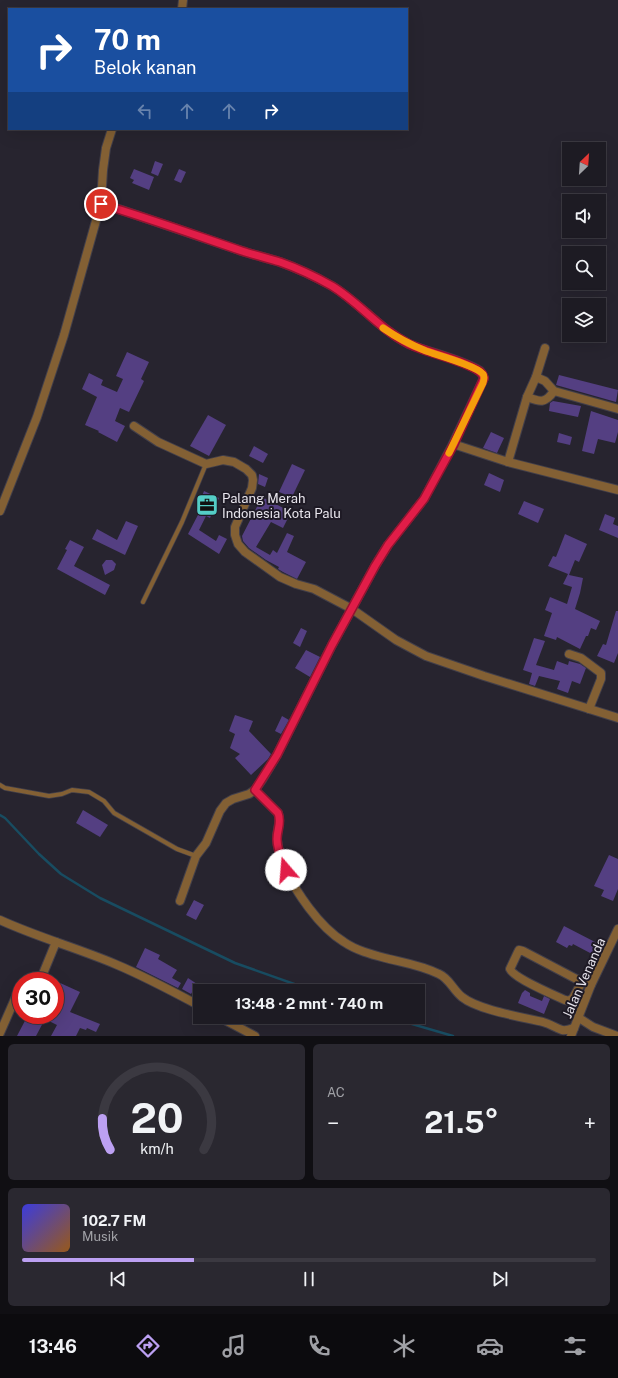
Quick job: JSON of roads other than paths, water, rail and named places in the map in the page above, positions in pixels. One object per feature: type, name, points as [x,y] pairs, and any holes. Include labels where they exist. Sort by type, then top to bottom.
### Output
[{"type":"street","points":[[0,511],[37,417],[64,335],[101,204],[106,148],[112,130]]},
{"type":"street","points":[[101,204],[280,262],[304,272],[332,286],[384,329],[397,337],[427,351],[459,362],[479,371],[483,374],[484,378],[454,444],[424,499],[378,560],[332,645],[277,755],[255,790],[249,794],[233,798],[226,803],[220,811],[206,843],[196,856],[180,901]]},
{"type":"street","points":[[508,462],[527,397],[536,377],[545,348]]},
{"type":"street","points":[[536,377],[545,381],[554,391],[618,409]]},
{"type":"street","points":[[527,397],[545,401],[550,398],[554,391]]},
{"type":"street","points":[[134,426],[158,442],[206,464],[223,460],[234,462],[246,469],[252,475],[252,488],[235,527],[234,535],[238,544],[245,552],[280,576],[296,584],[314,589],[352,609],[396,640],[426,656],[484,676],[618,718]]},
{"type":"street","points":[[454,444],[508,462],[618,490]]},
{"type":"street","points":[[569,654],[581,658],[601,673],[601,679],[589,709]]},
{"type":"street","points":[[255,790],[278,813],[280,818],[277,838],[280,856],[286,870],[309,908],[322,923],[344,942],[362,951],[424,968],[440,974],[447,979],[462,997],[470,1002],[495,1011],[573,1032]]},
{"type":"street","points":[[0,920],[101,958],[144,977],[193,1002]]},
{"type":"street","name":"Jalan Venanda","points":[[573,1032],[592,985],[618,929]]},
{"type":"street","points":[[44,972],[56,942]]},
{"type":"street","points":[[582,982],[573,998],[569,1001],[519,977],[510,969],[519,950],[582,982],[592,985]]},
{"type":"street","points":[[0,1034],[12,1006]]},
{"type":"street","points":[[579,1018],[593,1027],[617,1036]]},
{"type":"street","points":[[232,1024],[255,1036]]},
{"type":"lane","points":[[143,602],[182,522],[206,464]]},
{"type":"lane","points":[[0,785],[5,788],[49,796],[62,794],[72,790],[89,792],[104,801],[114,812],[177,849],[196,856]]},
{"type":"waterway","points":[[0,815],[5,818],[39,854],[61,874],[100,898],[235,963],[294,984]]},
{"type":"waterway","points":[[412,1024],[453,1036]]},
{"type":"place","name":"Palang Merah Indonesia Kota Palu","points":[[207,505]]}]
